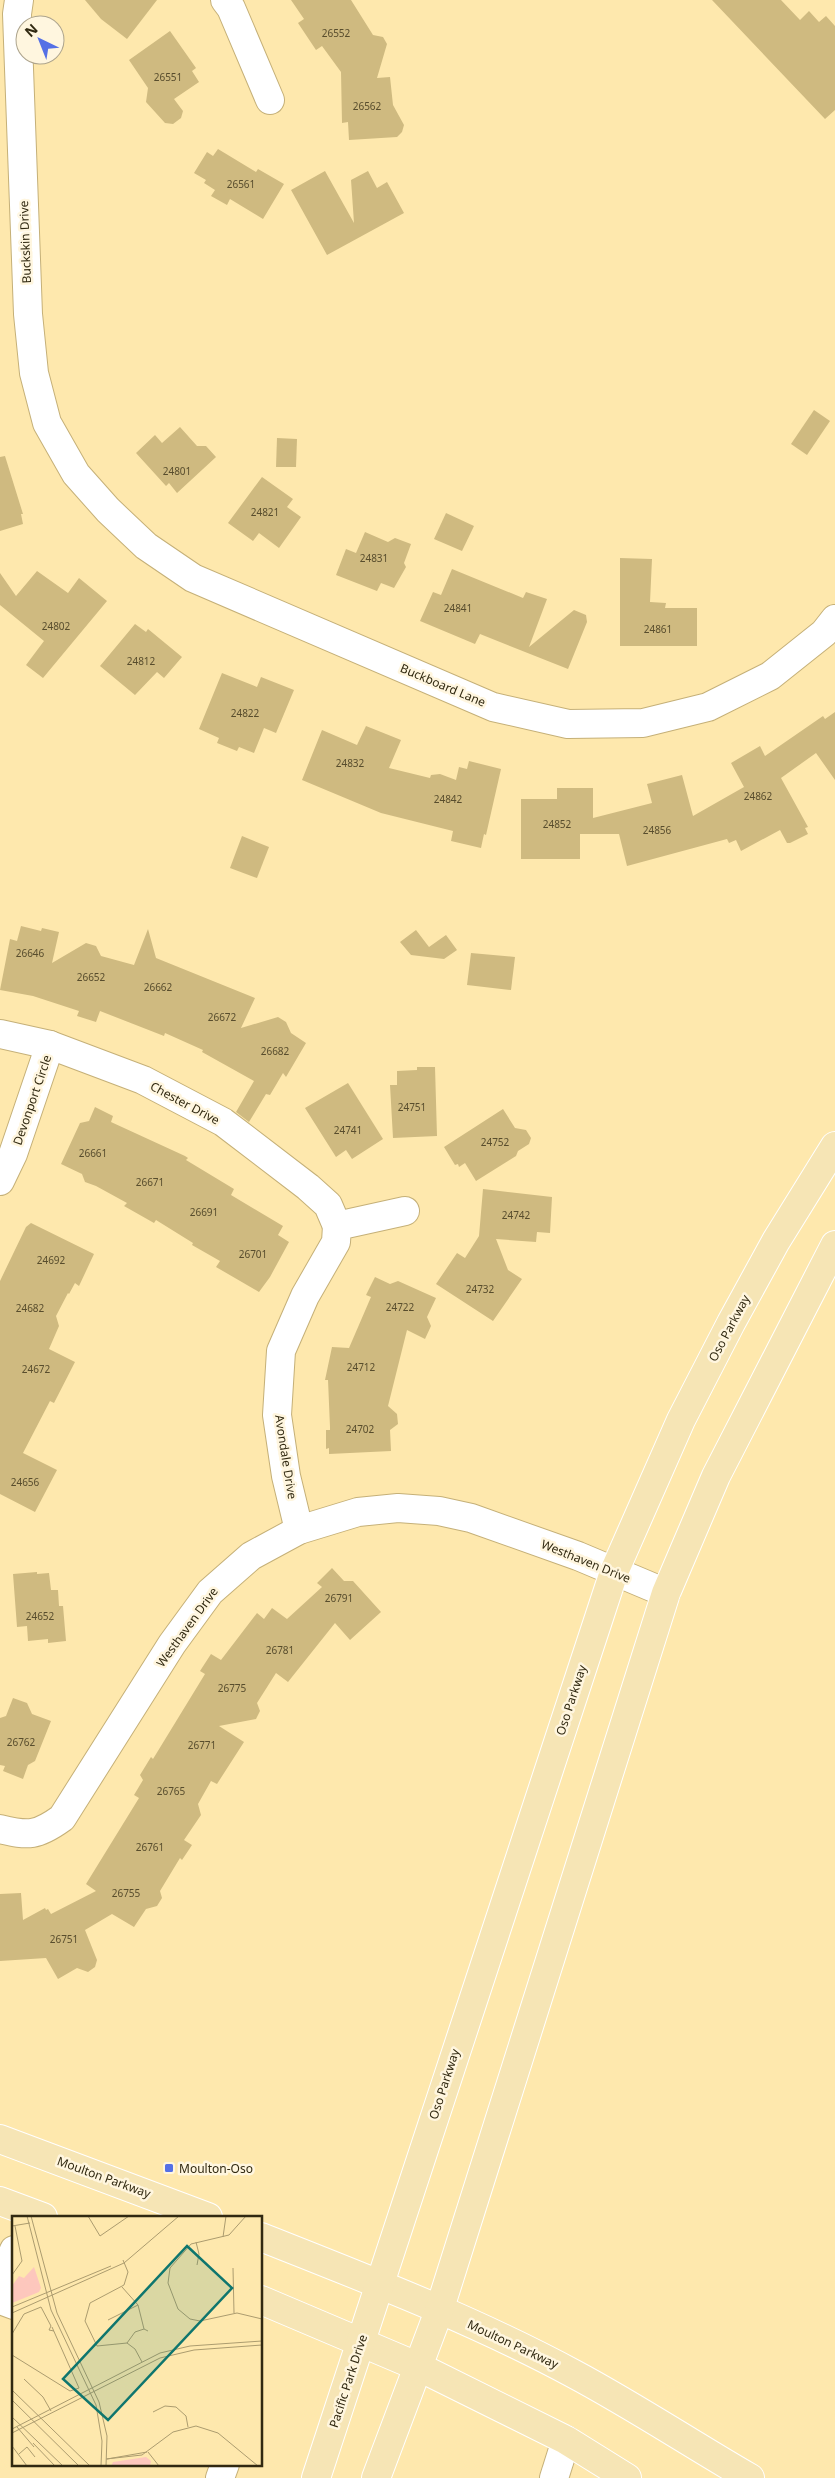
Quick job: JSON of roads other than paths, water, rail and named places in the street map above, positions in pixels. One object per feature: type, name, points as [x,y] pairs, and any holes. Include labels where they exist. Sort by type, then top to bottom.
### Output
[{"type":"main road","name":"Oso Parkway","points":[[380,2284],[614,1572],[681,1420],[731,1323],[776,1241],[835,1146]]},
{"type":"main road","points":[[376,2478],[439,2311],[666,1593],[716,1476],[835,1245]]},
{"type":"main road","name":"Moulton Parkway","points":[[0,2138],[205,2216]]},
{"type":"main road","points":[[0,2201],[32,2215]]},
{"type":"main road","name":"Moulton Parkway","points":[[262,2238],[380,2284],[506,2339],[576,2374],[750,2478]]},
{"type":"main road","name":"Pacific Park Drive","points":[[316,2478],[380,2284]]},
{"type":"main road","points":[[262,2300],[419,2367],[566,2440],[627,2478]]},
{"type":"street","name":"Buckskin Drive","points":[[19,0],[17,14],[28,314],[34,373],[47,423],[76,474]]},
{"type":"street","points":[[225,0],[231,8],[270,100]]},
{"type":"street","name":"Buckboard Lane","points":[[76,474],[108,510],[146,546],[193,578],[494,707],[568,724],[643,723],[708,707],[770,676],[824,633],[835,619]]},
{"type":"street","name":"Chester Drive","points":[[0,1034],[50,1045],[143,1080],[223,1122],[308,1187],[328,1205],[337,1226]]},
{"type":"street","name":"Devonport Circle","points":[[0,1182],[13,1154],[50,1045]]},
{"type":"street","points":[[337,1226],[405,1211]]},
{"type":"street","name":"Avondale Drive","points":[[300,1530],[286,1476],[278,1415],[281,1351],[305,1296],[336,1242],[337,1226]]},
{"type":"street","name":"Westhaven Drive","points":[[0,1830],[25,1835],[34,1834],[43,1832],[62,1818],[172,1644],[210,1592],[251,1556],[300,1530],[358,1512],[398,1508],[439,1511],[480,1521],[578,1556],[666,1593]]},
{"type":"street","points":[[0,2286],[12,2255]]},
{"type":"street","points":[[0,2300],[12,2305]]},
{"type":"street","points":[[554,2478],[566,2440]]},
{"type":"street","points":[[220,2478],[224,2466]]},
{"type":"place","name":"Moulton-Oso","points":[[169,2168]]}]
